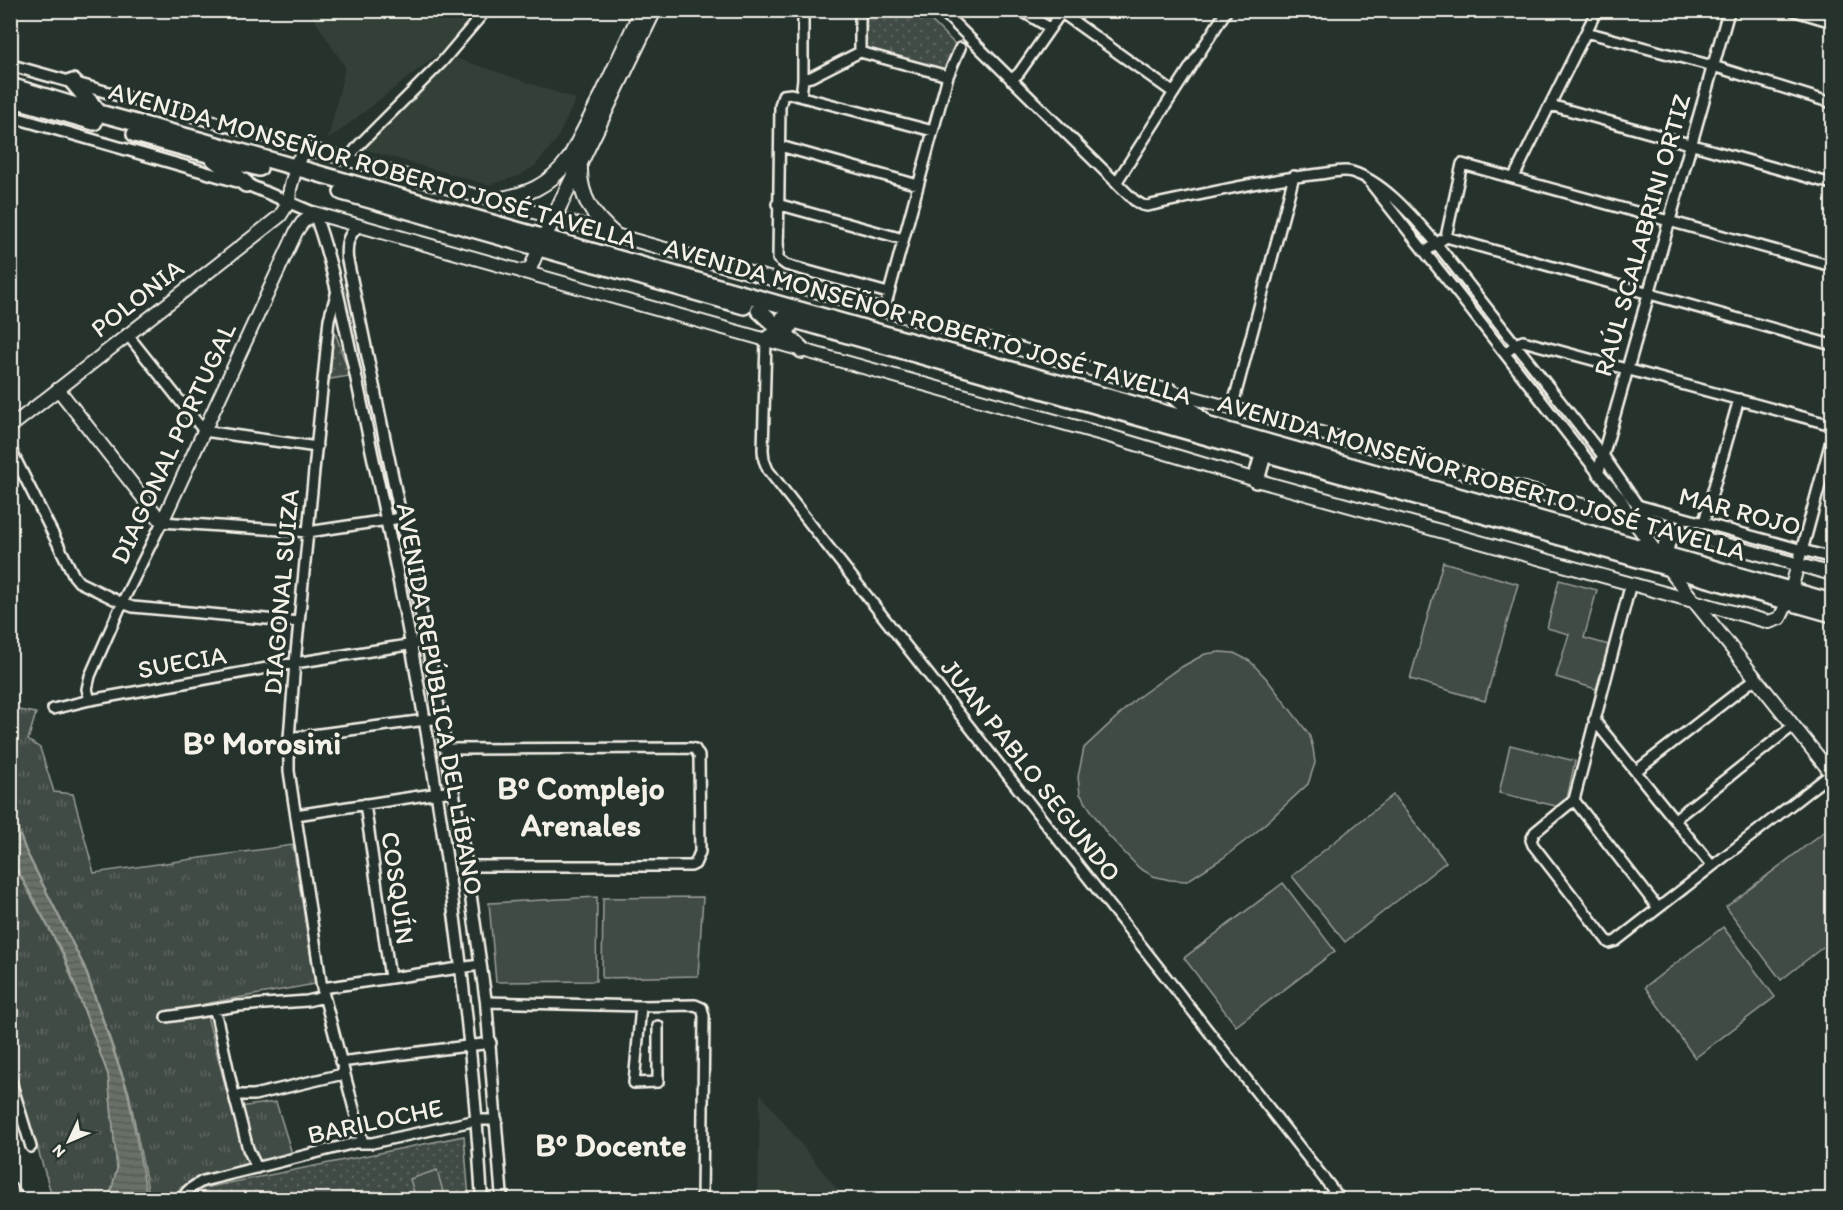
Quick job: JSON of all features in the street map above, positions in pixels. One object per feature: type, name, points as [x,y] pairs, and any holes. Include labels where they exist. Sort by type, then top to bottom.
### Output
[{"type":"highway","name":"AVENIDA MONSEÑOR ROBERTO JOSÉ TAVELLA","points":[[10,86],[294,173],[541,243],[1206,423],[1789,595],[1833,614]]},
{"type":"highway","points":[[61,101],[78,88],[99,89]]},
{"type":"highway","points":[[78,88],[99,113]]},
{"type":"highway","name":"AVENIDA MONSEÑOR ROBERTO JOSÉ TAVELLA","points":[[10,98],[207,153],[294,173]]},
{"type":"highway","points":[[207,153],[246,184]]},
{"type":"highway","name":"AVENIDA MONSEÑOR ROBERTO JOSÉ TAVELLA","points":[[541,243],[759,310],[1264,452],[1662,557]]},
{"type":"highway","points":[[759,310],[802,350]]},
{"type":"highway","points":[[766,340],[798,321]]},
{"type":"highway","points":[[1169,391],[1206,423]]},
{"type":"highway","points":[[1256,480],[1264,452]]},
{"type":"highway","points":[[1662,557],[1668,540],[1677,531]]},
{"type":"highway","name":"AVENIDA MONSEÑOR ROBERTO JOSÉ TAVELLA","points":[[1789,595],[1833,602]]},
{"type":"main road","points":[[492,201],[524,195],[535,190],[564,166],[602,96],[642,10]]},
{"type":"main road","points":[[522,272],[531,267],[552,218],[654,10]]},
{"type":"main road","points":[[289,202],[298,160],[303,154],[314,150],[1169,391],[1833,574]]},
{"type":"main road","points":[[580,162],[580,182],[587,203],[602,224],[616,236]]},
{"type":"main road","name":"POLONIA","points":[[10,427],[280,216],[289,202]]},
{"type":"main road","points":[[314,213],[1256,480],[1769,622],[1776,621],[1784,613],[1798,564]]},
{"type":"main road","name":"DIAGONAL PORTUGAL","points":[[162,522],[296,232],[314,213]]},
{"type":"main road","points":[[58,389],[162,522]]},
{"type":"main road","points":[[1631,517],[1832,773]]},
{"type":"main road","points":[[1721,632],[1719,622],[1729,611]]},
{"type":"street","points":[[347,160],[359,145],[442,62],[486,10]]},
{"type":"street","points":[[801,96],[803,10]]},
{"type":"street","points":[[860,10],[860,52]]},
{"type":"street","points":[[1020,10],[1050,28]]},
{"type":"street","points":[[1116,183],[1227,10]]},
{"type":"street","points":[[1514,177],[1597,10]]},
{"type":"street","name":"RAÚL SCALABRINI ORTIZ","points":[[1598,472],[1729,10]]},
{"type":"street","points":[[1792,10],[1833,22]]},
{"type":"street","points":[[946,12],[1011,80],[1116,183],[1134,200],[1147,206],[1294,176],[1342,171],[1352,172],[1374,182],[1385,190],[1436,243],[1602,456],[1637,505],[1655,524]]},
{"type":"street","points":[[1011,80],[1019,73],[1062,12],[1174,93]]},
{"type":"street","points":[[1586,32],[1713,66],[1833,103]]},
{"type":"street","points":[[884,311],[948,76],[960,48]]},
{"type":"street","points":[[803,79],[860,52],[948,76]]},
{"type":"street","points":[[10,65],[78,88]]},
{"type":"street","points":[[99,89],[314,150]]},
{"type":"street","points":[[888,293],[781,262],[777,255],[780,106],[783,95],[801,96],[933,131]]},
{"type":"street","points":[[1550,105],[1833,184]]},
{"type":"street","points":[[10,116],[246,184],[314,213]]},
{"type":"street","points":[[780,146],[918,185]]},
{"type":"street","points":[[1446,237],[1462,164],[1833,266]]},
{"type":"street","points":[[1232,408],[1294,176]]},
{"type":"street","points":[[1362,177],[1370,183],[1620,498],[1631,517]]},
{"type":"street","points":[[777,204],[903,240]]},
{"type":"street","name":"AVENIDA REPÚBLICA DEL LÍBANO","points":[[314,213],[326,243],[387,520],[437,793],[471,1044],[482,1200]]},
{"type":"street","name":"AVENIDA REPÚBLICA DEL LÍBANO","points":[[358,226],[350,235],[346,245],[347,258],[447,749],[486,1002],[502,1200]]},
{"type":"street","points":[[1425,252],[1446,237],[1833,345]]},
{"type":"street","name":"DIAGONAL SUIZA","points":[[337,291],[329,319],[295,663],[289,738],[289,771],[323,993],[363,1143]]},
{"type":"street","points":[[128,334],[204,431],[317,447]]},
{"type":"street","name":"JUAN PABLO SEGUNDO","points":[[766,340],[763,450],[768,470],[1341,1200]]},
{"type":"street","points":[[1505,354],[1516,344],[1524,341],[1833,425]]},
{"type":"street","points":[[1704,522],[1739,399]]},
{"type":"street","points":[[1798,564],[1833,439]]},
{"type":"street","points":[[10,448],[79,582],[133,607],[299,622]]},
{"type":"street","name":"MAR ROJO","points":[[1637,505],[1833,558]]},
{"type":"street","points":[[162,522],[308,532],[401,518]]},
{"type":"street","name":"DIAGONAL PORTUGAL","points":[[90,699],[87,689],[90,676],[122,603],[162,522]]},
{"type":"street","points":[[1631,584],[1574,800],[1535,832],[1531,840],[1603,937],[1610,943],[1616,941],[1832,773]]},
{"type":"street","name":"SUECIA","points":[[53,709],[90,699],[427,642]]},
{"type":"street","points":[[1636,771],[1756,678]]},
{"type":"street","points":[[289,738],[441,718]]},
{"type":"street","points":[[1594,720],[1712,866]]},
{"type":"street","points":[[1675,819],[1793,726]]},
{"type":"street","points":[[447,749],[691,748],[695,749],[699,756],[700,852],[695,864],[691,866],[466,866]]},
{"type":"street","points":[[296,815],[452,791]]},
{"type":"street","points":[[1574,800],[1658,908]]},
{"type":"street","name":"COSQUÍN","points":[[364,804],[390,978]]},
{"type":"street","points":[[166,1017],[266,1003],[307,1001],[323,993],[390,978],[480,965]]},
{"type":"street","points":[[486,1002],[695,1005],[702,1008],[704,1016],[702,1200]]},
{"type":"street","points":[[641,1006],[634,1083],[658,1082],[658,1026]]},
{"type":"street","points":[[215,1010],[248,1149],[259,1167]]},
{"type":"street","points":[[340,1062],[491,1043]]},
{"type":"street","points":[[234,1095],[255,1095],[343,1074]]},
{"type":"street","points":[[10,1078],[31,1147]]},
{"type":"street","name":"BARILOCHE","points":[[183,1200],[191,1187],[202,1181],[355,1143],[372,1143],[477,1120],[497,1120]]},
{"type":"street","points":[[10,1187],[20,1200]]},
{"type":"shaded area","points":[[309,11],[476,11],[446,48],[328,140],[345,67]]},
{"type":"shaded area","points":[[456,58],[576,99],[557,139],[535,166],[519,176],[488,185],[363,149]]},
{"type":"shaded area","points":[[11,811],[25,850],[84,967],[128,1094],[146,1191],[144,1199],[109,1199],[117,1169],[108,1074],[64,955],[11,857]]},
{"type":"shaded area","points":[[760,1093],[845,1199],[758,1199]]},
{"type":"green space","points":[[867,10],[921,11],[956,45],[945,72],[870,51],[866,47]]},
{"type":"green space","points":[[334,329],[350,376],[330,379]]},
{"type":"green space","points":[[1443,562],[1518,584],[1485,701],[1410,679]]},
{"type":"green space","points":[[1559,580],[1597,590],[1584,638],[1609,645],[1596,689],[1556,677],[1569,634],[1547,628]]},
{"type":"green space","points":[[1234,653],[1250,661],[1266,678],[1309,734],[1315,763],[1308,784],[1254,834],[1223,858],[1187,881],[1153,876],[1139,868],[1107,834],[1080,794],[1078,777],[1084,748],[1137,698],[1176,670],[1205,654]]},
{"type":"green space","points":[[10,706],[13,709],[36,713],[28,740],[40,748],[54,792],[73,794],[94,873],[293,845],[315,984],[204,1004],[231,1108],[276,1102],[292,1154],[196,1178],[180,1188],[175,1199],[146,1199],[148,1190],[129,1093],[85,967],[26,850],[11,810]]},
{"type":"green space","points":[[1510,745],[1575,761],[1565,808],[1499,793]]},
{"type":"green space","points":[[1393,795],[1446,862],[1345,942],[1292,876]]},
{"type":"green space","points":[[1829,828],[1832,833],[1832,940],[1781,980],[1726,907]]},
{"type":"green space","points":[[10,858],[63,955],[108,1075],[117,1169],[109,1199],[53,1199],[11,1061]]},
{"type":"green space","points":[[1283,883],[1335,951],[1236,1026],[1184,958]]},
{"type":"green space","points":[[597,897],[596,981],[496,982],[489,903]]},
{"type":"green space","points":[[703,897],[698,976],[602,978],[603,898]]},
{"type":"green space","points":[[1723,927],[1775,997],[1695,1058],[1645,987]]},
{"type":"green space","points":[[464,1136],[469,1199],[189,1200],[194,1190]]},
{"type":"green space","points":[[437,1170],[445,1199],[416,1199],[410,1179]]},
{"type":"district","name":"Bº Morosini","points":[[262,743]]},
{"type":"district","name":"Bº Complejo Arenales","points":[[581,806]]},
{"type":"district","name":"Bº Docente","points":[[611,1145]]}]
